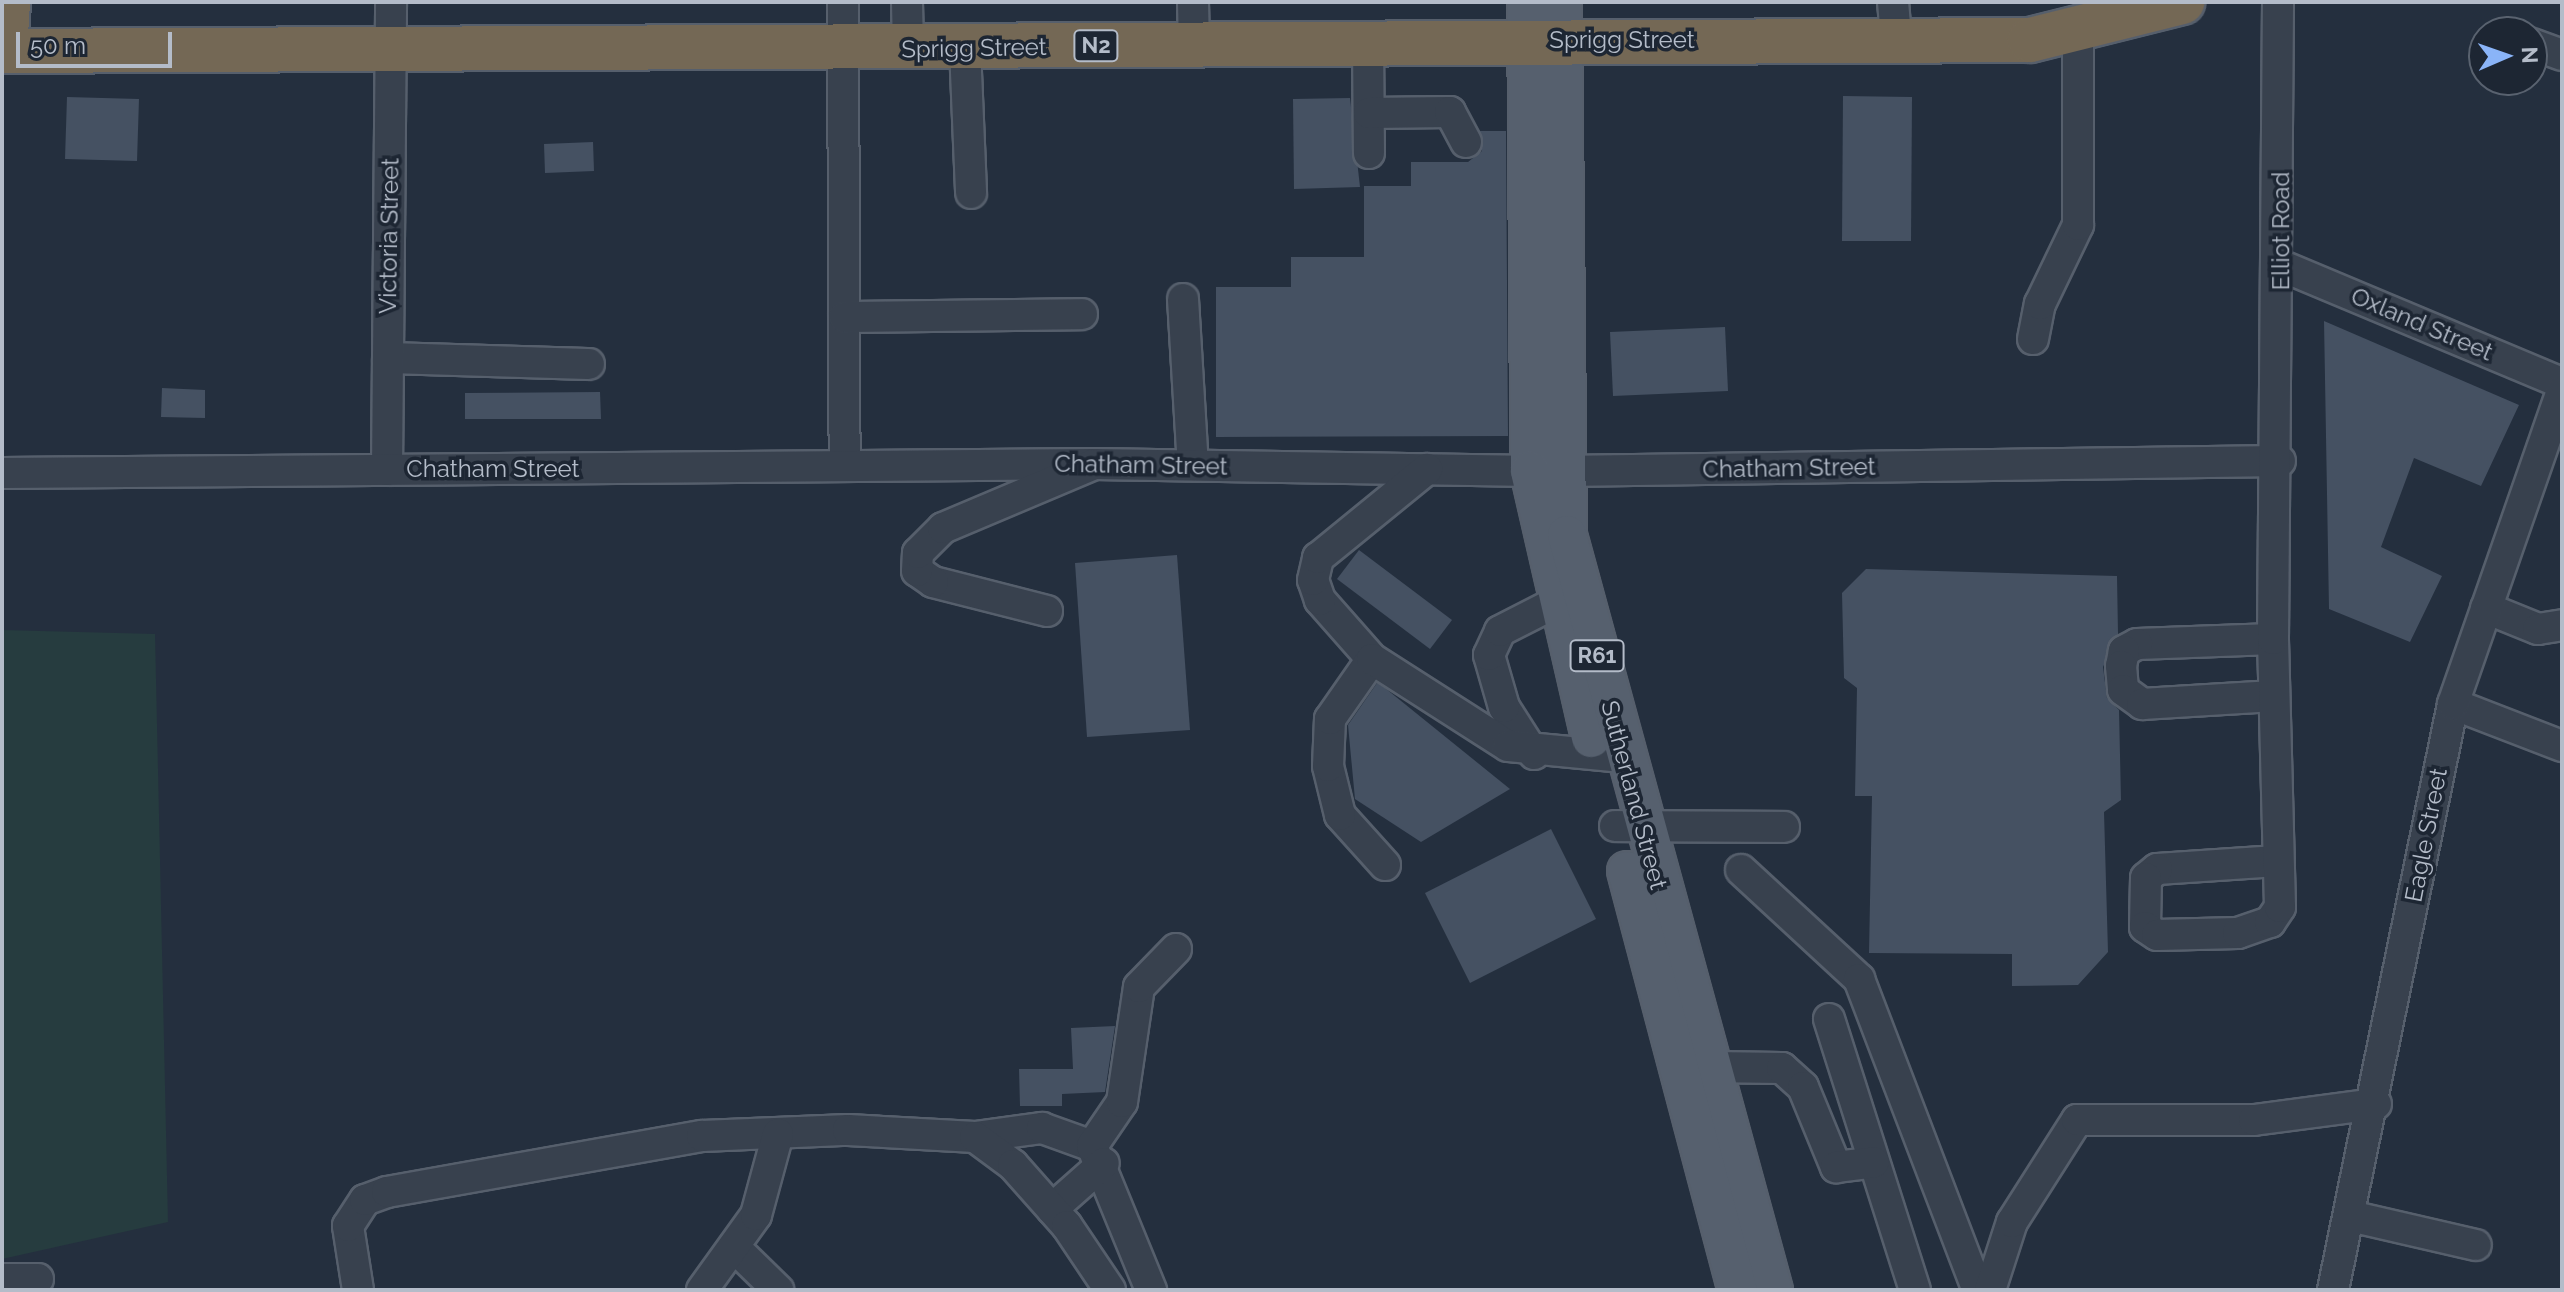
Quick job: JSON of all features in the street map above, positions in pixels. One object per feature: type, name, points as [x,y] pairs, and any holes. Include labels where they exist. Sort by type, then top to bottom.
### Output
[{"type":"highway","name":"N2","points":[[3,54],[8,2]]},
{"type":"highway","name":"Sprigg Street","points":[[3,54],[391,23],[843,50],[1368,42],[1544,21],[2069,22],[2182,2]]},
{"type":"main road","name":"Sutherland Street","points":[[1544,21],[1546,471],[1555,603],[1610,757]]},
{"type":"main road","name":"Sutherland Street","points":[[1546,471],[1567,535],[1610,757],[1738,1290]]},
{"type":"main road","name":"Sutherland Street","points":[[1628,826],[1710,1067],[1773,1290]]},
{"type":"street","points":[[843,2],[845,466]]},
{"type":"street","points":[[907,2],[908,49]]},
{"type":"street","points":[[1193,2],[1194,45]]},
{"type":"street","name":"Elliot Road","points":[[2277,861],[2157,869],[2146,878],[2145,927],[2176,935],[2238,933],[2270,922],[2280,907],[2273,639],[2280,461],[2282,266],[2278,2]]},
{"type":"street","points":[[2033,339],[2045,292],[2078,225],[2069,22]]},
{"type":"street","name":"Victoria Street","points":[[387,470],[391,23]]},
{"type":"street","points":[[1368,42],[1369,153]]},
{"type":"street","points":[[965,48],[971,193]]},
{"type":"street","points":[[1369,113],[1450,112],[1466,142]]},
{"type":"street","name":"Oxland Street","points":[[2282,266],[2562,383]]},
{"type":"street","points":[[1183,299],[1193,465]]},
{"type":"street","points":[[844,317],[1082,314]]},
{"type":"street","points":[[388,358],[589,364]]},
{"type":"street","name":"Eagle Street","points":[[2333,1290],[2376,1104],[2453,704],[2562,391]]},
{"type":"street","name":"Chatham Street","points":[[2,473],[1094,464],[1546,471],[2280,461]]},
{"type":"street","points":[[1047,611],[933,582],[917,571],[918,553],[943,528],[1068,481],[1094,464]]},
{"type":"street","points":[[1427,469],[1318,558],[1313,580],[1320,600],[1372,659],[1508,746],[1534,754],[1610,757]]},
{"type":"street","points":[[1534,754],[1504,707],[1489,655],[1500,631],[1555,603]]},
{"type":"street","points":[[2486,608],[2538,629],[2562,625]]},
{"type":"street","points":[[2273,639],[2137,644],[2124,651],[2121,666],[2123,690],[2142,704],[2274,696]]},
{"type":"street","points":[[1372,659],[1330,719],[1328,766],[1340,815],[1385,865]]},
{"type":"street","points":[[2453,704],[2562,746]]},
{"type":"street","points":[[1628,826],[1784,827]]},
{"type":"street","points":[[1741,870],[1859,979],[1978,1290]]},
{"type":"street","points":[[1052,1209],[1098,1155],[1122,1102],[1139,987],[1176,949]]},
{"type":"street","points":[[1829,1019],[1915,1290]]},
{"type":"street","points":[[1710,1067],[1782,1068],[1803,1087],[1836,1167],[1874,1162]]},
{"type":"street","points":[[1990,1290],[2012,1222],[2077,1120],[2254,1120],[2376,1104]]},
{"type":"street","points":[[358,1290],[348,1226],[365,1200],[387,1192],[702,1136],[951,1130],[975,1137],[1042,1128],[1098,1155],[1151,1290]]},
{"type":"street","points":[[702,1290],[734,1247],[767,1186],[778,1134]]},
{"type":"street","points":[[975,1137],[1052,1209],[1110,1290]]},
{"type":"street","points":[[2350,1216],[2476,1245]]},
{"type":"street","points":[[734,1247],[778,1290]]},
{"type":"street","points":[[2,1279],[38,1279]]},
{"type":"green space","points":[[2,630],[155,634],[168,1222],[2,1259]]},
{"type":"building","points":[[1843,96],[1912,97],[1911,241],[1842,241]]},
{"type":"building","points":[[67,97],[139,99],[137,161],[65,159]]},
{"type":"building","points":[[1350,98],[1360,187],[1294,189],[1293,99]]},
{"type":"building","points":[[1480,131],[1506,131],[1508,436],[1216,437],[1216,287],[1291,287],[1291,257],[1364,257],[1364,186],[1411,186],[1411,162],[1468,162],[1482,151]]},
{"type":"building","points":[[593,142],[594,171],[545,173],[544,144]]},
{"type":"building","points":[[2324,321],[2519,405],[2481,486],[2414,458],[2381,547],[2442,576],[2410,642],[2329,609]]},
{"type":"building","points":[[1725,327],[1728,391],[1613,396],[1610,332]]},
{"type":"building","points":[[162,388],[205,390],[205,418],[161,417]]},
{"type":"building","points":[[600,392],[601,419],[465,419],[465,393]]},
{"type":"building","points":[[1359,550],[1452,620],[1430,649],[1337,579]]},
{"type":"building","points":[[1177,555],[1190,730],[1087,737],[1075,563]]},
{"type":"building","points":[[1866,569],[2117,576],[2118,634],[2103,667],[2107,698],[2119,710],[2121,800],[2104,812],[2108,952],[2078,985],[2012,986],[2012,954],[1869,953],[1872,796],[1855,796],[1857,688],[1844,678],[1842,593]]},
{"type":"building","points":[[1377,683],[1510,789],[1421,842],[1355,799],[1348,725]]},
{"type":"building","points":[[1551,829],[1596,919],[1470,983],[1425,893]]},
{"type":"building","points":[[1115,1026],[1105,1092],[1062,1094],[1062,1106],[1020,1106],[1019,1069],[1073,1069],[1071,1028]]}]
